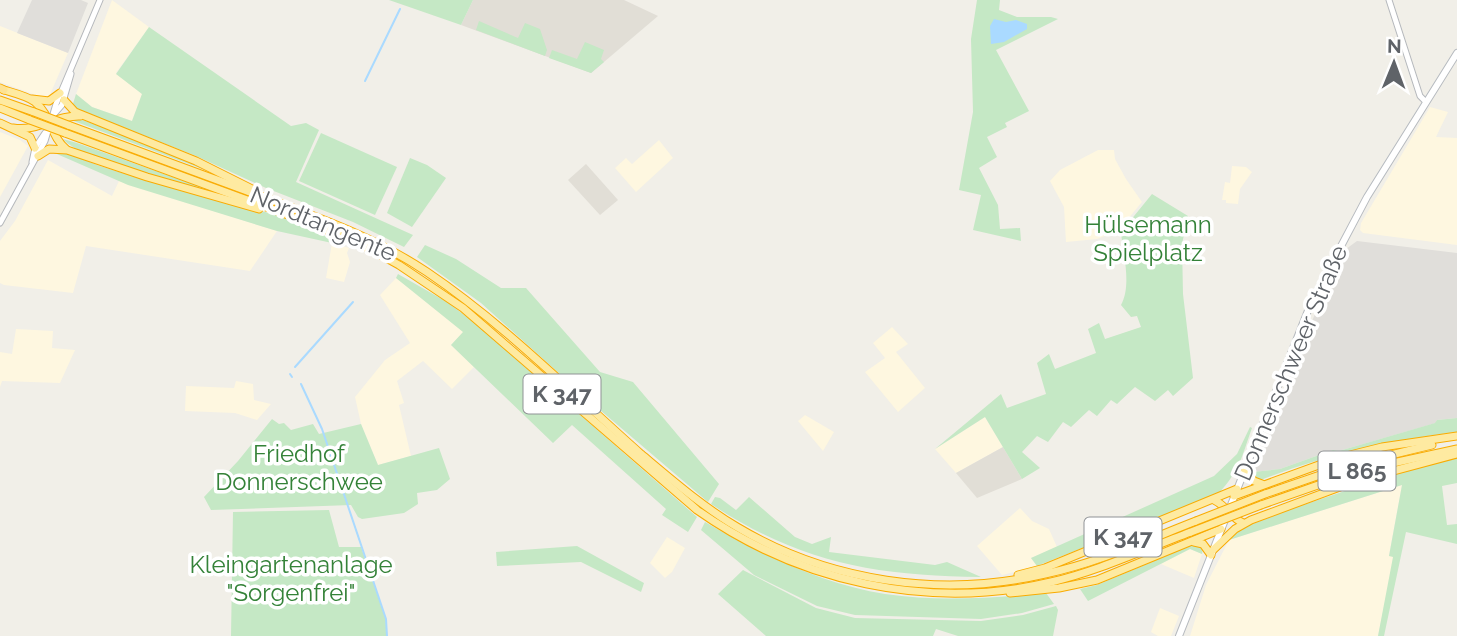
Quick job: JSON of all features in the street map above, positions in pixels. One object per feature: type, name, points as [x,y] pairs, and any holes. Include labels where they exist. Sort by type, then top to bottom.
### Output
[{"type":"highway","points":[[2,89],[45,102],[62,97]]},
{"type":"highway","name":"K 347","points":[[62,97],[70,108],[85,117],[226,175],[253,188],[264,197]]},
{"type":"highway","points":[[28,98],[39,105],[58,141],[67,150]]},
{"type":"highway","name":"Nordtangente","points":[[0,100],[337,225],[408,265],[480,312],[699,507],[790,554],[855,575],[923,584],[1037,588],[1057,585],[1092,569],[1261,505],[1361,470],[1457,452]]},
{"type":"highway","name":"Nordtangente","points":[[0,108],[391,255]]},
{"type":"highway","points":[[13,128],[33,128],[67,116],[85,117]]},
{"type":"highway","points":[[0,123],[30,136],[37,152]]},
{"type":"highway","name":"K 347","points":[[37,152],[49,149],[67,150],[177,186],[263,210],[277,211]]},
{"type":"highway","points":[[1236,492],[1338,457],[1382,447],[1457,438]]},
{"type":"highway","name":"L 865","points":[[1265,494],[1326,472],[1457,438]]},
{"type":"highway","points":[[1212,553],[1243,523],[1356,481],[1457,452]]},
{"type":"highway","points":[[1245,471],[1254,481],[1263,484]]},
{"type":"highway","name":"K 347","points":[[1047,571],[1236,492]]},
{"type":"highway","name":"K 347","points":[[1047,571],[1126,548],[1265,494]]},
{"type":"highway","points":[[1213,500],[1224,505],[1236,520],[1243,523]]},
{"type":"highway","name":"K 347","points":[[1057,585],[1097,580],[1221,529]]},
{"type":"highway","name":"K 347","points":[[1193,542],[1203,544],[1212,553]]},
{"type":"highway","name":"Nordtangente","points":[[998,587],[1047,571]]},
{"type":"main road","name":"Donnerschweer Straße","points":[[1179,636],[1318,289],[1367,197],[1457,53]]},
{"type":"street","points":[[0,223],[31,165],[62,97],[100,0]]},
{"type":"street","points":[[1389,0],[1420,96],[1426,102]]},
{"type":"shaded area","points":[[32,0],[81,0],[88,3],[68,53],[17,33]]},
{"type":"shaded area","points":[[112,0],[149,27],[116,73],[142,94],[132,121],[92,107],[76,94]]},
{"type":"shaded area","points":[[473,0],[624,0],[658,16],[591,73],[461,25]]},
{"type":"shaded area","points":[[0,26],[68,53],[49,97],[44,98],[0,82]]},
{"type":"shaded area","points":[[1430,107],[1448,112],[1436,137],[1457,138],[1457,245],[1363,233],[1360,230],[1361,223]]},
{"type":"shaded area","points":[[0,132],[28,146],[0,197]]},
{"type":"shaded area","points":[[659,140],[673,158],[636,192],[615,168],[626,158],[632,164]]},
{"type":"shaded area","points":[[1098,150],[1114,150],[1115,159],[1142,202],[1118,231],[1097,239],[1066,242],[1064,207],[1050,181],[1060,170]]},
{"type":"shaded area","points":[[48,160],[112,196],[119,181],[277,231],[250,271],[86,246],[73,293],[4,285],[0,283],[0,241],[15,221]]},
{"type":"shaded area","points":[[586,164],[618,200],[600,215],[568,180]]},
{"type":"shaded area","points":[[1232,166],[1246,167],[1252,172],[1240,189],[1238,204],[1222,200],[1225,182],[1230,183]]},
{"type":"shaded area","points":[[1357,241],[1457,253],[1457,418],[1437,420],[1436,423],[1339,451],[1333,450],[1280,469],[1253,472],[1261,443],[1310,325],[1346,249]]},
{"type":"shaded area","points":[[332,243],[349,248],[347,253],[350,262],[344,282],[326,278]]},
{"type":"shaded area","points":[[396,278],[464,332],[451,345],[474,367],[452,389],[423,361],[397,381],[404,403],[399,405],[411,456],[378,465],[361,424],[355,397],[385,360],[410,343],[380,295]]},
{"type":"shaded area","points":[[892,327],[908,344],[896,352],[925,388],[898,412],[865,372],[885,358],[873,343]]},
{"type":"shaded area","points":[[16,329],[53,331],[52,348],[75,350],[60,383],[2,381],[0,387],[0,352],[12,354]]},
{"type":"shaded area","points":[[236,381],[253,384],[254,400],[271,404],[257,420],[235,413],[185,411],[186,386],[234,388]]},
{"type":"shaded area","points":[[805,415],[834,432],[823,451],[798,421]]},
{"type":"shaded area","points":[[985,417],[1003,447],[956,473],[935,449]]},
{"type":"shaded area","points":[[1003,447],[1022,479],[977,498],[956,473]]},
{"type":"shaded area","points":[[1402,485],[1389,555],[1394,557],[1378,636],[1190,636],[1206,585],[1229,540]]},
{"type":"shaded area","points":[[1020,508],[1032,521],[1049,529],[1057,547],[1031,558],[1037,566],[1002,575],[977,546]]},
{"type":"shaded area","points":[[667,537],[685,548],[672,572],[665,578],[650,563]]},
{"type":"shaded area","points":[[1190,549],[1202,554],[1194,578],[1161,564]]},
{"type":"shaded area","points":[[1160,608],[1179,616],[1171,636],[1158,636],[1151,632]]},
{"type":"green space","points":[[389,0],[473,0],[461,25]]},
{"type":"green space","points":[[977,0],[1000,0],[999,10],[1017,17],[1058,19],[996,50],[1029,111],[1005,123],[1007,127],[987,137],[997,157],[979,168],[998,205],[1000,229],[1020,228],[1021,241],[973,230],[981,195],[959,190],[973,112],[971,39]]},
{"type":"green space","points":[[479,21],[518,38],[525,23],[540,29],[547,50],[545,56],[476,30]]},
{"type":"green space","points":[[149,27],[291,126],[306,123],[319,130],[296,182],[413,235],[404,247],[353,222],[72,107],[76,94],[92,107],[132,121],[142,94],[116,74]]},
{"type":"green space","points":[[585,42],[604,50],[601,59],[604,62],[591,73],[549,58],[552,50],[577,59]]},
{"type":"green space","points":[[80,119],[159,148],[221,176],[71,120]]},
{"type":"green space","points":[[321,133],[397,167],[375,215],[299,181]]},
{"type":"green space","points":[[63,139],[226,196],[114,165],[74,147]]},
{"type":"green space","points":[[50,151],[66,152],[144,180],[280,216],[334,240],[332,243],[277,231],[128,185]]},
{"type":"green space","points":[[410,158],[427,165],[446,178],[412,227],[387,213]]},
{"type":"green space","name":"Hülsemann Spielplatz","points":[[1152,194],[1188,216],[1182,244],[1183,294],[1193,378],[1173,396],[1168,390],[1155,401],[1135,387],[1117,404],[1111,400],[1097,416],[1089,410],[1071,427],[1063,422],[1048,442],[1037,436],[1022,452],[1040,468],[1022,479],[985,417],[935,449],[1001,394],[1007,408],[1046,394],[1037,363],[1049,354],[1055,369],[1096,353],[1088,329],[1099,323],[1105,339],[1141,327],[1137,316],[1131,317],[1121,305],[1126,279],[1121,232]]},
{"type":"green space","points":[[425,245],[456,259],[501,288],[526,288],[600,372],[633,382],[719,484],[708,502],[593,404],[481,303],[417,257]]},
{"type":"green space","points":[[398,274],[447,302],[475,323],[697,517],[688,532],[662,515],[666,509],[572,425],[553,443],[451,345],[463,332],[396,278]]},
{"type":"green space","points":[[1457,418],[1457,432],[1358,450],[1261,480],[1253,476],[1253,472],[1280,469],[1333,450],[1339,451],[1435,423],[1437,420]]},
{"type":"green space","name":"Friedhof Donnerschwee","points":[[272,419],[279,424],[284,423],[291,430],[313,424],[319,434],[361,424],[378,465],[439,448],[450,479],[437,490],[417,493],[418,504],[404,513],[362,519],[351,505],[211,510],[204,497]]},
{"type":"green space","points":[[1250,427],[1252,428],[1240,463],[1218,494],[1037,566],[1031,558],[1214,476],[1237,454]]},
{"type":"green space","points":[[1457,457],[1457,483],[1442,486],[1447,525],[1457,524],[1457,544],[1406,532],[1384,636],[1378,636],[1393,557],[1389,556],[1402,485],[1229,540],[1242,528],[1294,508],[1417,467]]},
{"type":"green space","points":[[715,497],[736,510],[749,497],[795,537],[812,544],[831,537],[829,552],[935,565],[947,562],[981,577],[873,569],[808,553],[744,524],[711,504]]},
{"type":"green space","name":"Kleingartenanlage \"Sorgenfrei\"","points":[[329,510],[339,547],[361,547],[386,619],[387,636],[231,636],[233,512]]},
{"type":"green space","points":[[705,522],[792,566],[862,590],[945,599],[1046,593],[1054,604],[1022,613],[981,619],[855,615],[817,606],[754,575],[701,530]]},
{"type":"green space","points":[[1192,545],[1203,548],[1202,554],[1190,549],[1088,601],[1080,589],[1097,585]]},
{"type":"green space","points":[[577,546],[644,583],[641,592],[581,562],[497,566],[496,552]]},
{"type":"green space","points":[[743,570],[816,608],[855,618],[981,621],[1023,615],[1056,606],[1058,610],[1053,636],[958,636],[936,629],[933,636],[766,636],[718,594]]},
{"type":"water","points":[[994,19],[1006,22],[1016,20],[1027,24],[1027,29],[1004,42],[991,44],[990,26]]},
{"type":"waterway","points":[[365,81],[400,9]]},
{"type":"waterway","points":[[295,367],[353,302]]},
{"type":"waterway","points":[[301,384],[322,429],[386,619],[387,636]]}]
